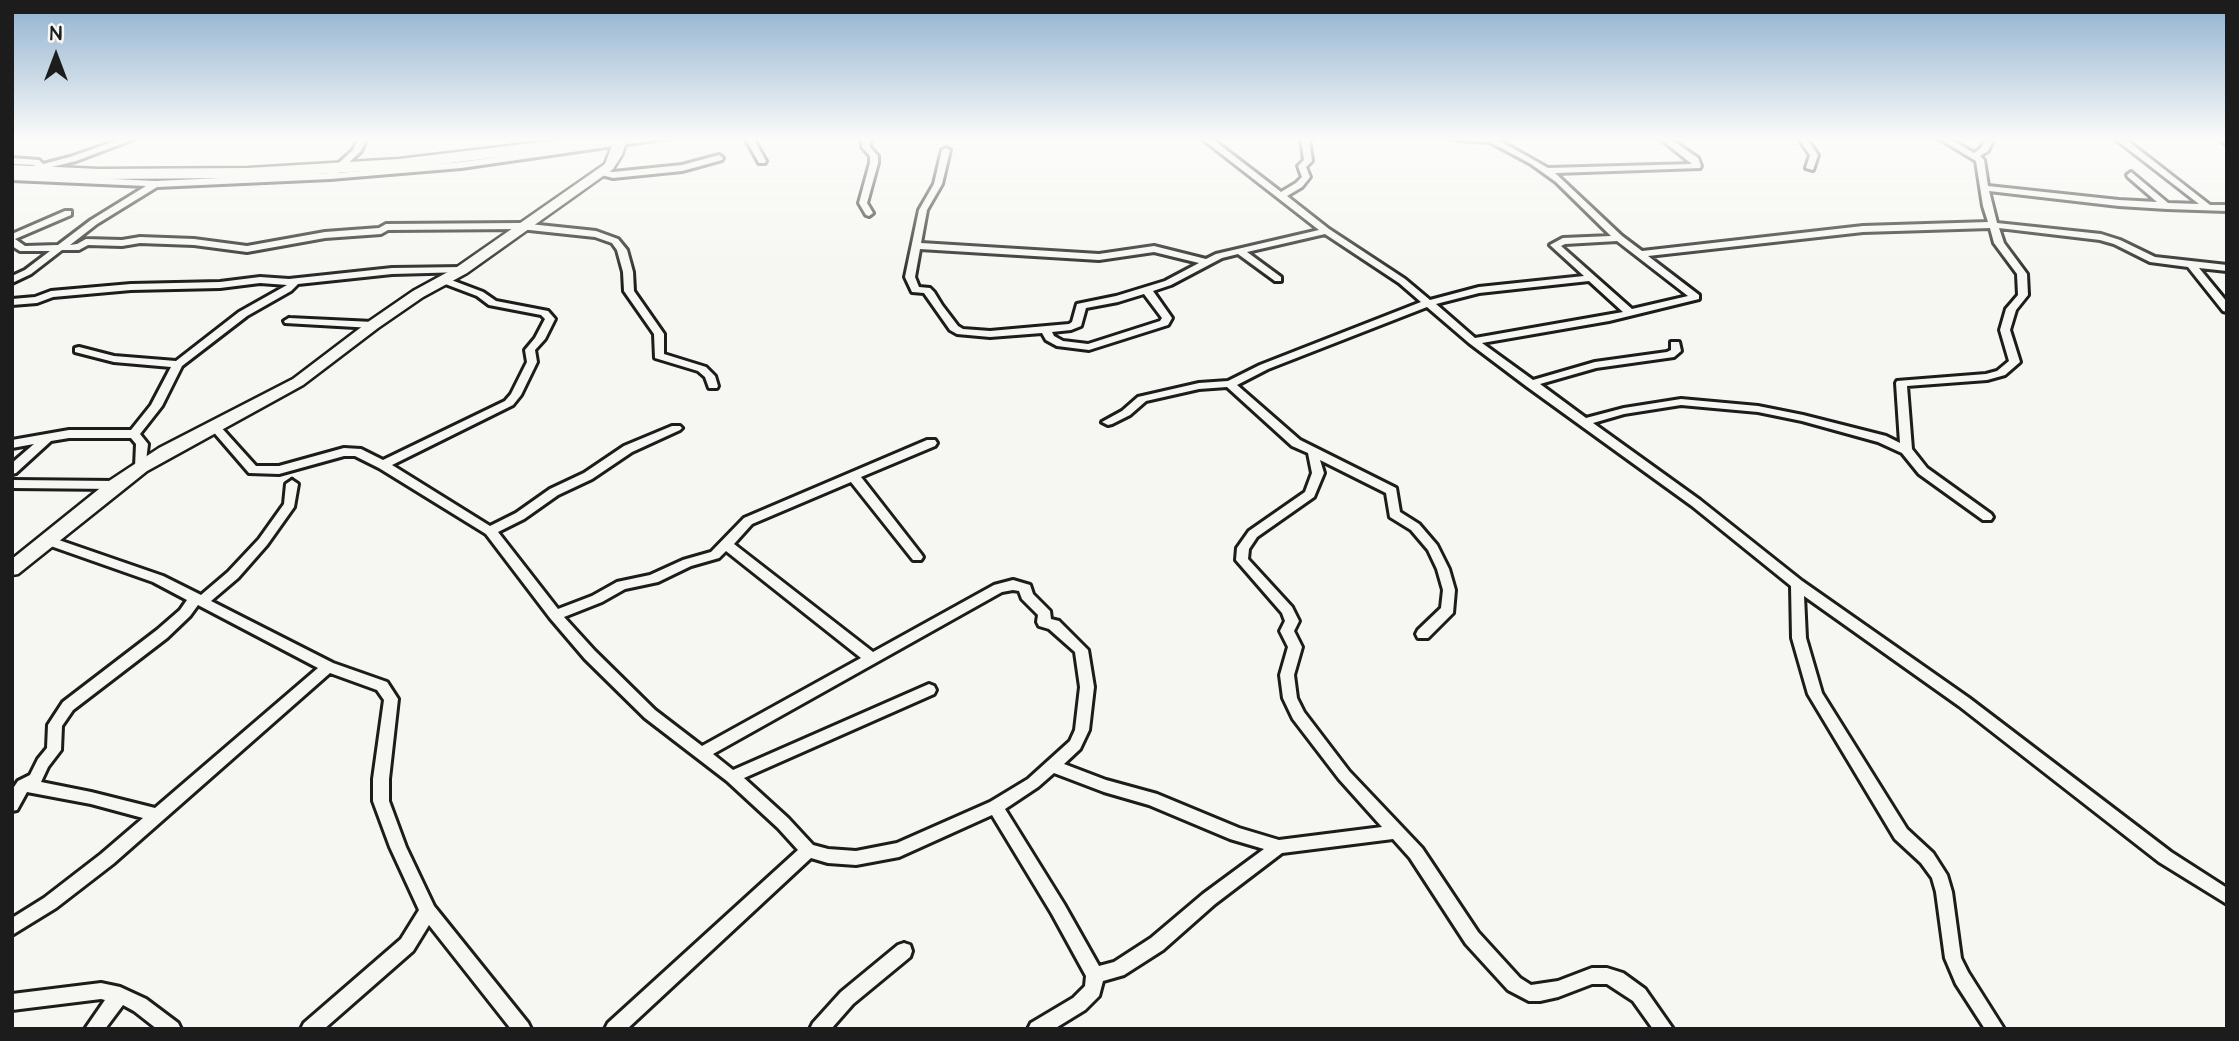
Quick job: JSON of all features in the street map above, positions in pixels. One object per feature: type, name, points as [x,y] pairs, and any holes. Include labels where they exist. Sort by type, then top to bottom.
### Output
[{"type":"street","points":[[12,280],[94,222],[151,187]]},
{"type":"street","points":[[12,569],[141,467],[298,382],[373,325],[462,270],[578,187]]},
{"type":"street","points":[[868,187],[863,203],[869,213]]},
{"type":"street","points":[[937,187],[923,210],[911,269],[913,287],[915,290],[927,290],[954,328],[971,334],[1046,329],[1076,324],[1081,306],[1118,299],[1168,283],[1206,262],[1239,251],[1326,230]]},
{"type":"street","points":[[1269,187],[1326,230],[1379,264],[1473,341],[1696,503],[1797,584],[1964,702],[2165,857],[2227,897]]},
{"type":"street","points":[[1281,196],[1296,187]]},
{"type":"street","points":[[1473,341],[1630,313],[1696,297],[1619,238],[1564,187]]},
{"type":"street","points":[[2144,187],[2167,206]]},
{"type":"street","points":[[2180,187],[2208,208]]},
{"type":"street","points":[[1906,450],[1901,383],[1987,377],[2001,373],[2015,362],[2005,330],[2011,309],[2023,295],[2022,274],[1998,243],[1984,188],[2167,206],[2227,208]]},
{"type":"street","points":[[68,213],[12,239],[23,250],[79,247],[86,242],[122,243],[140,240],[194,242],[247,249],[325,235],[381,231],[386,227],[520,226],[596,234],[615,242],[624,256],[629,291],[659,334],[659,356],[702,369],[710,376],[713,386]]},
{"type":"street","points":[[1641,254],[1863,229],[1993,225],[2101,237],[2117,242],[2146,258],[2227,268]]},
{"type":"street","points":[[1619,238],[1556,243],[1563,254],[1630,313]]},
{"type":"street","points":[[917,246],[1099,257],[1154,249],[1206,262]]},
{"type":"street","points":[[1239,251],[1278,279]]},
{"type":"street","points":[[2192,265],[2227,309]]},
{"type":"street","points":[[12,302],[37,300],[51,294],[131,287],[185,287],[392,271],[462,270]]},
{"type":"street","points":[[1108,422],[1126,413],[1142,399],[1199,386],[1230,384],[1264,367],[1426,304],[1479,290],[1592,278]]},
{"type":"street","points":[[134,434],[156,406],[178,365],[243,314],[288,289],[296,280]]},
{"type":"street","points":[[383,465],[509,402],[516,395],[532,362],[530,350],[540,339],[550,319],[544,313],[493,303],[480,294],[443,280]]},
{"type":"street","points":[[1046,329],[1050,338],[1061,344],[1088,347],[1164,323],[1167,318],[1146,289]]},
{"type":"street","points":[[289,321],[373,325]]},
{"type":"street","points":[[1530,384],[1595,365],[1670,355],[1676,351],[1675,344]]},
{"type":"street","points":[[79,350],[114,359],[178,365]]},
{"type":"street","points":[[1230,384],[1268,421],[1313,454],[1367,476],[1392,491],[1394,513],[1415,527],[1433,548],[1444,569],[1450,601],[1448,610],[1423,634]]},
{"type":"street","points":[[1583,422],[1635,408],[1697,402],[1791,415],[1882,439],[1906,450],[1923,471],[1987,517]]},
{"type":"street","points":[[215,427],[253,470],[278,470],[344,452],[357,452],[383,465],[490,531],[555,615],[590,655],[650,714],[732,777],[808,850],[828,856],[856,858],[900,850],[995,807],[1033,783],[1075,745],[1083,730],[1087,687],[1081,650],[1054,625],[1044,622],[1045,614],[1027,596],[1025,588],[999,588],[702,753]]},
{"type":"street","points":[[490,531],[520,516],[554,492],[588,476],[628,449],[664,436],[676,428]]},
{"type":"street","points":[[12,444],[82,433],[134,434]]},
{"type":"street","points":[[134,434],[142,444],[141,467]]},
{"type":"street","points":[[12,470],[47,438]]},
{"type":"street","points":[[555,615],[597,599],[622,585],[653,579],[687,563],[715,555],[748,521],[931,443]]},
{"type":"street","points":[[1313,454],[1318,473],[1310,494],[1253,534],[1243,548],[1242,560],[1287,610],[1292,621],[1287,631],[1294,647],[1287,675],[1290,698],[1298,715],[1344,775],[1416,853],[1472,938],[1522,990],[1540,993],[1592,976],[1607,976],[1617,979],[1639,995],[1664,1029]]},
{"type":"street","points":[[854,477],[917,557]]},
{"type":"street","points":[[12,484],[115,485]]},
{"type":"street","points":[[12,805],[23,785],[35,779],[54,750],[55,725],[68,706],[162,634],[250,557],[285,513],[293,495],[292,484]]},
{"type":"street","points":[[49,541],[158,579],[328,667],[382,686],[391,699],[381,779],[381,801],[398,847],[428,911],[522,1029]]},
{"type":"street","points":[[727,545],[872,658]]},
{"type":"street","points":[[1797,584],[1799,638],[1815,694],[1901,834],[1927,858],[1939,875],[1944,892],[1953,958],[1962,978],[1995,1029]]},
{"type":"street","points":[[12,927],[50,903],[107,859],[328,667]]},
{"type":"street","points":[[732,777],[929,690]]},
{"type":"street","points":[[1053,766],[1080,778],[1152,799],[1236,834],[1279,847],[1396,832]]},
{"type":"street","points":[[23,785],[158,815]]},
{"type":"street","points":[[995,807],[1070,928],[1095,975],[1093,990],[1079,1004],[1037,1029]]},
{"type":"street","points":[[1095,975],[1118,969],[1147,951],[1209,899],[1279,847]]},
{"type":"street","points":[[614,1029],[808,850]]},
{"type":"street","points":[[310,1029],[407,945],[428,911]]},
{"type":"street","points":[[819,1029],[847,998],[904,951]]},
{"type":"street","points":[[12,1002],[101,992],[120,995],[140,1005],[172,1029]]},
{"type":"street","points":[[94,1029],[120,995]]}]
